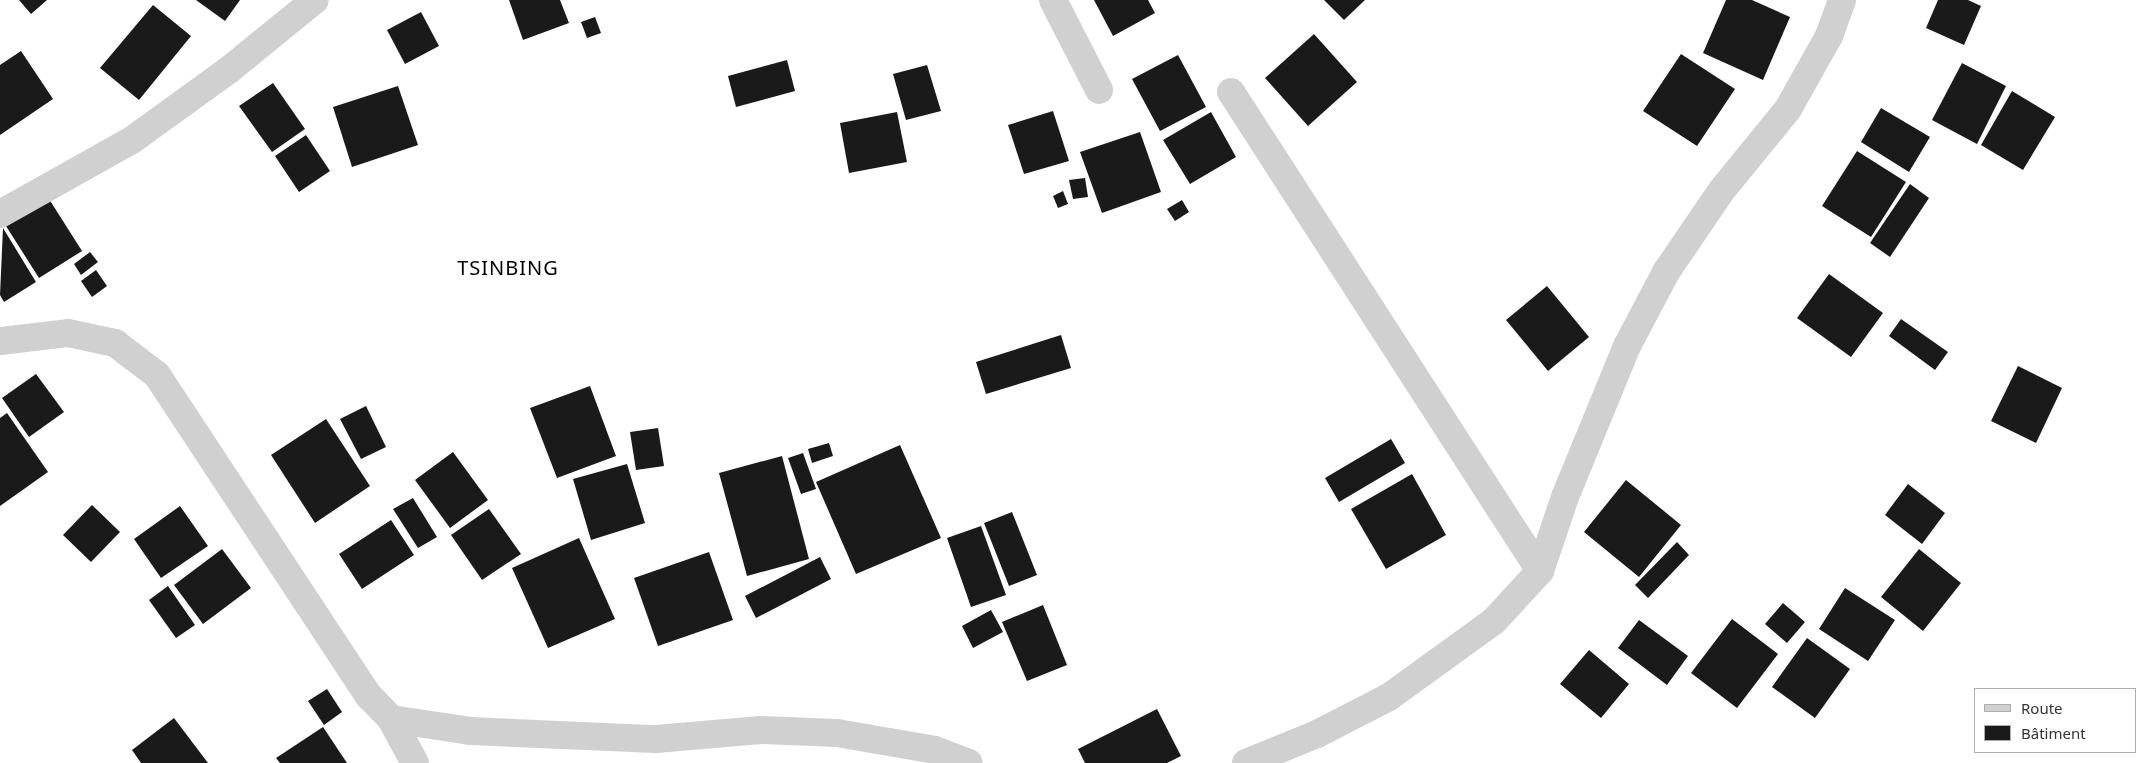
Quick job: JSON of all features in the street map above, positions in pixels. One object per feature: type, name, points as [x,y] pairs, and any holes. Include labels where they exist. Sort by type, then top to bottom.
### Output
[{"type":"street","points":[[0,214],[132,140],[230,69],[315,0]]},
{"type":"street","points":[[1053,0],[1099,90]]},
{"type":"street","points":[[1246,763],[1318,734],[1389,697],[1494,621],[1540,571],[1565,497],[1627,346],[1666,272],[1722,190],[1788,108],[1829,36],[1842,0]]},
{"type":"street","points":[[1231,92],[1540,571]]},
{"type":"street","points":[[0,341],[68,333],[115,343],[157,375],[369,696],[391,719],[415,763]]},
{"type":"street","points":[[391,719],[470,731],[656,740],[760,730],[837,733],[935,750],[969,763]]},
{"type":"building","points":[[19,0],[47,0],[31,14]]},
{"type":"building","points":[[196,0],[240,0],[225,21]]},
{"type":"building","points":[[509,0],[560,0],[569,23],[523,40]]},
{"type":"building","points":[[1094,0],[1148,0],[1155,13],[1113,36]]},
{"type":"building","points":[[1324,0],[1365,0],[1344,20]]},
{"type":"building","points":[[1726,0],[1752,0],[1790,17],[1763,80],[1703,53]]},
{"type":"building","points":[[1938,0],[1968,0],[1981,6],[1964,45],[1926,28]]},
{"type":"building","points":[[153,5],[191,36],[139,100],[100,68]]},
{"type":"building","points":[[421,12],[439,46],[405,64],[387,30]]},
{"type":"building","points":[[595,17],[601,33],[587,38],[581,22]]},
{"type":"building","points":[[1314,34],[1357,82],[1308,126],[1265,78]]},
{"type":"building","points":[[21,51],[53,99],[0,135],[0,65]]},
{"type":"building","points":[[1681,54],[1735,89],[1697,146],[1643,111]]},
{"type":"building","points":[[1178,55],[1206,107],[1160,131],[1132,79]]},
{"type":"building","points":[[787,60],[795,91],[736,107],[728,76]]},
{"type":"building","points":[[1962,63],[2006,86],[1977,144],[1932,120]]},
{"type":"building","points":[[927,65],[941,111],[906,120],[893,74]]},
{"type":"building","points":[[273,83],[305,129],[272,152],[239,106]]},
{"type":"building","points":[[398,86],[418,145],[352,167],[333,107]]},
{"type":"building","points":[[2012,91],[2055,117],[2023,170],[1981,145]]},
{"type":"building","points":[[1881,108],[1930,137],[1909,172],[1861,142]]},
{"type":"building","points":[[1053,111],[1069,161],[1024,174],[1008,125]]},
{"type":"building","points":[[897,112],[907,162],[849,173],[840,123]]},
{"type":"building","points":[[1211,112],[1236,157],[1190,184],[1163,140]]},
{"type":"building","points":[[1140,132],[1161,192],[1102,213],[1080,152]]},
{"type":"building","points":[[306,135],[330,171],[299,192],[275,156]]},
{"type":"building","points":[[1857,151],[1906,182],[1871,237],[1822,206]]},
{"type":"building","points":[[1085,178],[1088,197],[1073,199],[1069,180]]},
{"type":"building","points":[[1910,184],[1929,198],[1890,257],[1870,243]]},
{"type":"building","points":[[1063,191],[1068,204],[1058,208],[1053,196]]},
{"type":"building","points":[[49,199],[82,251],[39,278],[6,226]]},
{"type":"building","points":[[1182,200],[1189,212],[1175,221],[1167,209]]},
{"type":"building","points":[[3,228],[36,282],[4,302],[0,295]]},
{"type":"building","points":[[90,252],[98,262],[81,275],[74,264]]},
{"type":"building","points":[[96,270],[107,286],[92,297],[81,281]]},
{"type":"building","points":[[1829,274],[1883,313],[1851,357],[1797,318]]},
{"type":"building","points":[[1547,286],[1589,337],[1548,371],[1506,320]]},
{"type":"building","points":[[1901,319],[1948,352],[1935,370],[1889,336]]},
{"type":"building","points":[[1061,335],[1071,368],[986,394],[976,362]]},
{"type":"building","points":[[2018,366],[2062,388],[2036,443],[1991,421]]},
{"type":"building","points":[[36,374],[64,412],[29,437],[2,398]]},
{"type":"building","points":[[590,386],[616,456],[557,478],[530,408]]},
{"type":"building","points":[[366,406],[386,447],[361,459],[340,419]]},
{"type":"building","points":[[7,413],[48,472],[0,506],[0,418]]},
{"type":"building","points":[[326,419],[370,486],[315,523],[271,455]]},
{"type":"building","points":[[658,428],[664,466],[636,470],[630,432]]},
{"type":"building","points":[[1391,439],[1405,463],[1339,502],[1325,478]]},
{"type":"building","points":[[829,443],[833,456],[812,463],[808,449]]},
{"type":"building","points":[[900,445],[941,538],[856,574],[816,482]]},
{"type":"building","points":[[453,452],[488,500],[450,528],[415,480]]},
{"type":"building","points":[[803,453],[816,489],[801,494],[788,458]]},
{"type":"building","points":[[782,456],[809,559],[747,576],[719,473]]},
{"type":"building","points":[[627,464],[645,523],[591,540],[573,479]]},
{"type":"building","points":[[1412,474],[1446,535],[1386,569],[1351,509]]},
{"type":"building","points":[[1626,480],[1681,525],[1639,577],[1584,532]]},
{"type":"building","points":[[1908,484],[1945,513],[1922,544],[1885,515]]},
{"type":"building","points":[[413,498],[437,537],[418,548],[393,509]]},
{"type":"building","points":[[92,505],[120,532],[91,562],[63,535]]},
{"type":"building","points":[[180,506],[208,546],[161,578],[134,539]]},
{"type":"building","points":[[489,509],[521,554],[482,580],[451,535]]},
{"type":"building","points":[[1012,512],[1037,575],[1009,586],[984,523]]},
{"type":"building","points":[[391,520],[414,555],[362,589],[339,554]]},
{"type":"building","points":[[981,526],[1006,595],[971,607],[947,538]]},
{"type":"building","points":[[579,538],[615,619],[548,648],[512,568]]},
{"type":"building","points":[[1677,542],[1689,555],[1648,598],[1635,585]]},
{"type":"building","points":[[222,549],[251,588],[203,624],[174,585]]},
{"type":"building","points":[[1919,549],[1961,583],[1923,631],[1881,597]]},
{"type":"building","points":[[709,552],[733,620],[658,646],[634,578]]},
{"type":"building","points":[[820,557],[831,579],[756,618],[745,596]]},
{"type":"building","points":[[168,586],[195,625],[176,638],[149,600]]},
{"type":"building","points":[[1845,588],[1895,620],[1868,661],[1819,629]]},
{"type":"building","points":[[1783,603],[1805,622],[1787,643],[1765,624]]},
{"type":"building","points":[[1043,605],[1067,665],[1027,681],[1002,622]]},
{"type":"building","points":[[991,610],[1003,632],[973,648],[962,626]]},
{"type":"building","points":[[1732,619],[1778,654],[1737,708],[1691,673]]},
{"type":"building","points":[[1639,620],[1688,656],[1667,685],[1618,648]]},
{"type":"building","points":[[1807,638],[1850,669],[1815,718],[1772,687]]},
{"type":"building","points":[[1589,650],[1629,684],[1601,718],[1560,684]]},
{"type":"building","points":[[327,689],[342,712],[324,725],[308,701]]},
{"type":"building","points":[[1157,709],[1181,756],[1167,763],[1085,763],[1078,749]]},
{"type":"building","points":[[174,718],[208,763],[141,763],[132,750]]},
{"type":"building","points":[[323,727],[347,763],[280,763],[276,758]]},
{"type":"district","name":"TSINBING","points":[[508,267]]}]
